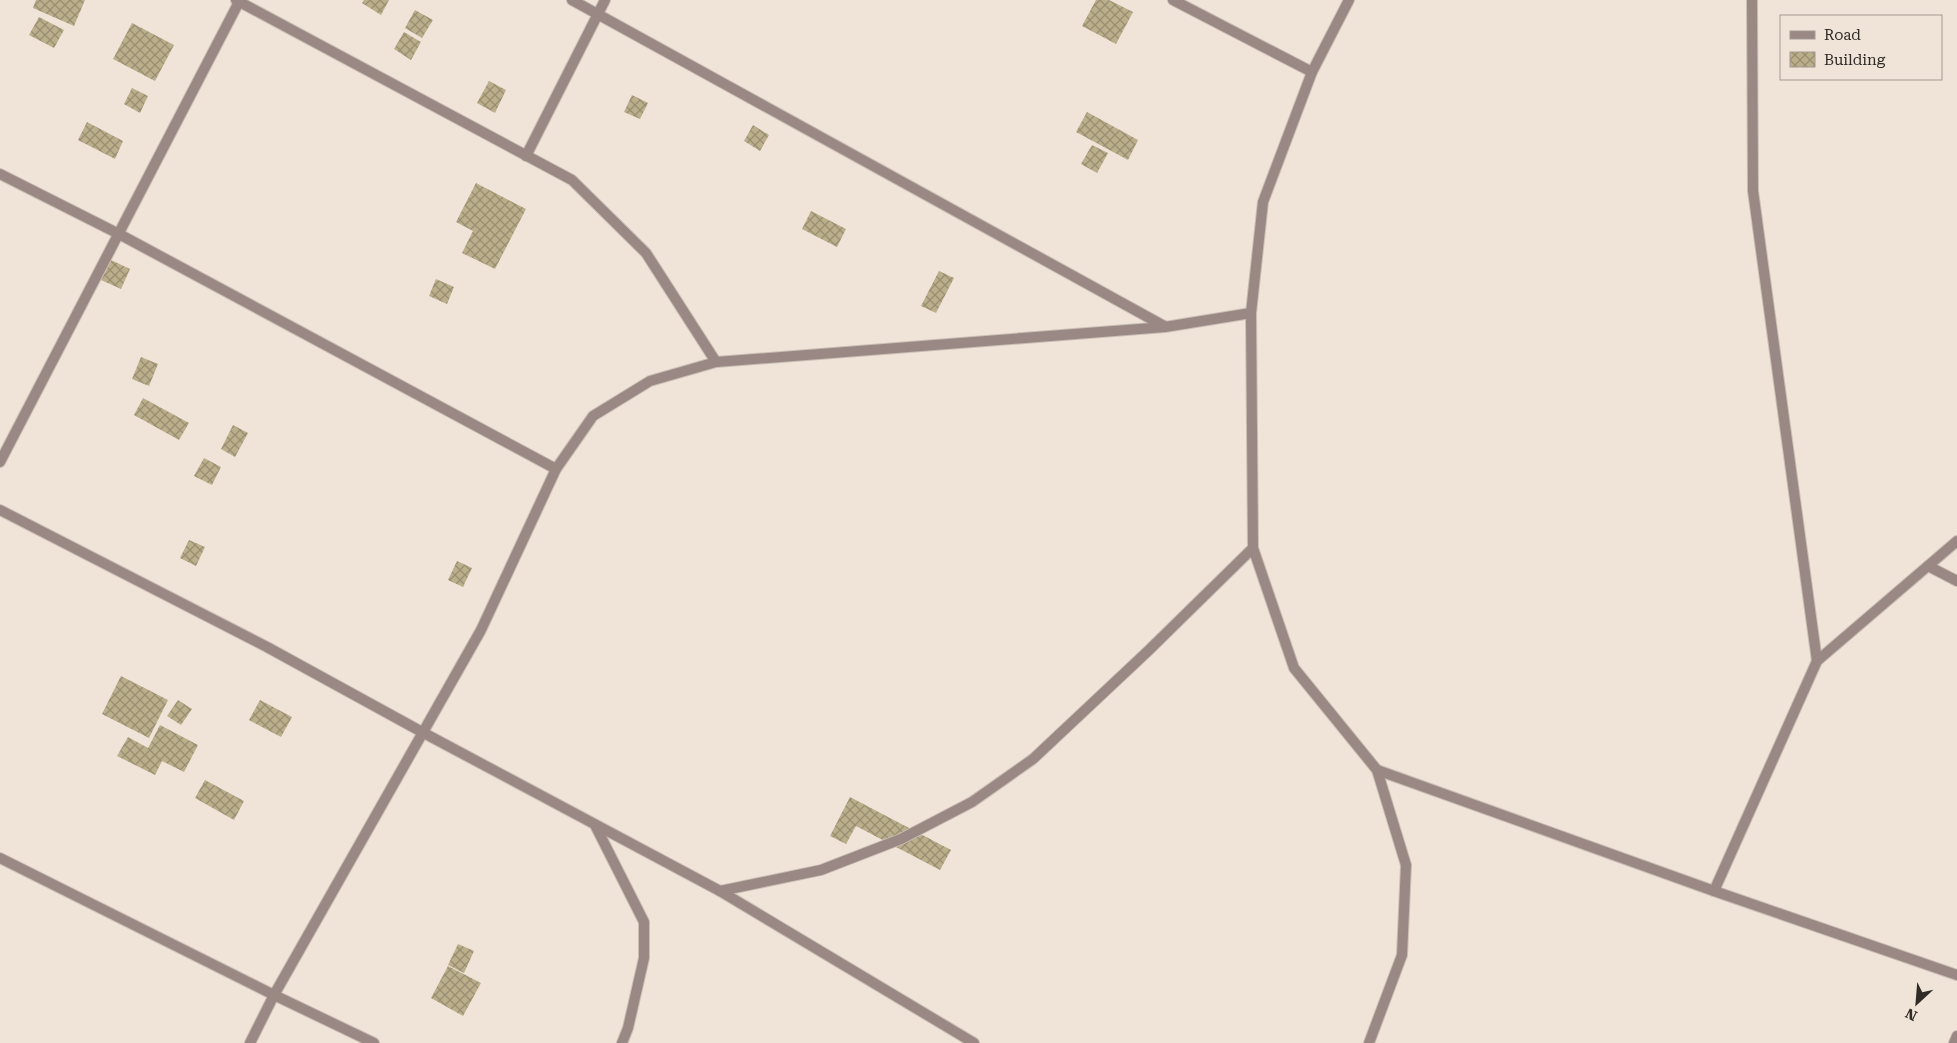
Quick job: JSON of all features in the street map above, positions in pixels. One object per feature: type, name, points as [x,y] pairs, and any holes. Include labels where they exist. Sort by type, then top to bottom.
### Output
[{"type":"street","points":[[572,0],[1164,327]]},
{"type":"street","points":[[526,156],[605,0]]},
{"type":"street","points":[[1173,0],[1312,72]]},
{"type":"street","points":[[1349,0],[1312,72],[1263,202],[1250,313],[1253,548],[1294,668],[1377,770],[1406,865],[1402,954],[1372,1042]]},
{"type":"street","points":[[1752,0],[1753,191],[1817,661]]},
{"type":"street","points":[[0,462],[238,1],[572,180],[646,253],[716,362]]},
{"type":"street","points":[[0,174],[119,234],[556,470]]},
{"type":"street","points":[[250,1043],[274,995],[481,630],[556,470],[594,416],[650,381],[716,362],[1164,327],[1250,313]]},
{"type":"street","points":[[0,510],[267,647],[720,891],[974,1043]]},
{"type":"street","points":[[1714,891],[1817,661],[1957,541]]},
{"type":"street","points":[[720,891],[821,870],[901,838],[972,802],[1033,759],[1148,651],[1253,548]]},
{"type":"street","points":[[1928,566],[1957,581]]},
{"type":"street","points":[[1377,770],[1714,891],[1957,975]]},
{"type":"street","points":[[595,825],[644,922],[644,958],[628,1028],[622,1043]]},
{"type":"street","points":[[0,858],[374,1043]]},
{"type":"street","points":[[1954,1043],[1957,1036]]},
{"type":"building","points":[[36,0],[85,0],[74,26],[33,8]]},
{"type":"building","points":[[364,0],[389,0],[381,15],[362,3]]},
{"type":"building","points":[[1096,0],[1109,0],[1133,12],[1116,44],[1082,26]]},
{"type":"building","points":[[415,10],[433,20],[422,38],[405,28]]},
{"type":"building","points":[[39,17],[64,30],[54,48],[29,35]]},
{"type":"building","points":[[132,23],[174,45],[155,81],[113,59]]},
{"type":"building","points":[[404,32],[421,42],[411,60],[394,49]]},
{"type":"building","points":[[489,81],[506,90],[495,113],[477,103]]},
{"type":"building","points":[[132,88],[148,96],[140,113],[124,104]]},
{"type":"building","points":[[632,95],[648,103],[640,119],[624,112]]},
{"type":"building","points":[[1087,112],[1138,140],[1128,160],[1076,132]]},
{"type":"building","points":[[87,122],[123,141],[115,159],[78,140]]},
{"type":"building","points":[[753,125],[769,135],[760,151],[744,141]]},
{"type":"building","points":[[1092,145],[1108,153],[1097,173],[1081,164]]},
{"type":"building","points":[[476,183],[526,209],[495,269],[462,253],[473,231],[456,222]]},
{"type":"building","points":[[811,211],[846,229],[837,247],[802,229]]},
{"type":"building","points":[[111,260],[130,269],[121,289],[101,280]]},
{"type":"building","points":[[939,271],[954,278],[936,313],[921,306]]},
{"type":"building","points":[[436,279],[454,287],[447,304],[429,296]]},
{"type":"building","points":[[141,357],[158,364],[149,386],[132,379]]},
{"type":"building","points":[[143,398],[189,423],[179,440],[134,415]]},
{"type":"building","points":[[233,425],[248,433],[235,457],[221,449]]},
{"type":"building","points":[[204,458],[221,467],[212,485],[194,476]]},
{"type":"building","points":[[189,540],[205,547],[196,566],[180,558]]},
{"type":"building","points":[[457,561],[472,568],[463,587],[448,580]]},
{"type":"building","points":[[121,676],[168,700],[149,738],[102,714]]},
{"type":"building","points":[[178,700],[192,709],[181,725],[167,716]]},
{"type":"building","points":[[260,700],[292,717],[281,737],[249,720]]},
{"type":"building","points":[[160,725],[198,745],[184,772],[162,761],[155,775],[117,756],[128,737],[148,748]]},
{"type":"building","points":[[205,780],[244,801],[234,820],[195,798]]},
{"type":"building","points":[[850,797],[951,850],[940,870],[856,826],[846,844],[830,836]]},
{"type":"building","points":[[458,944],[474,951],[464,973],[448,965]]},
{"type":"building","points":[[448,966],[481,983],[463,1016],[431,998]]}]
